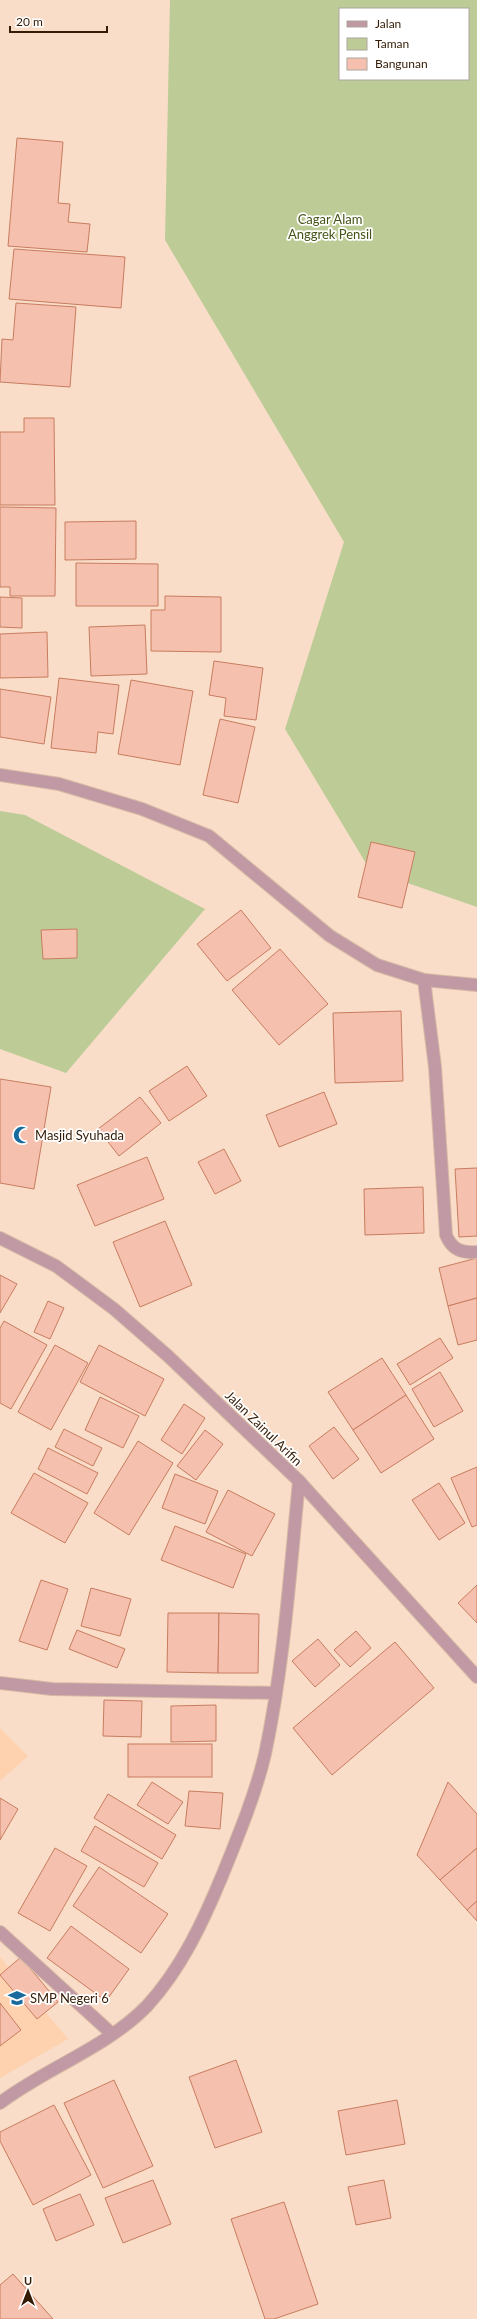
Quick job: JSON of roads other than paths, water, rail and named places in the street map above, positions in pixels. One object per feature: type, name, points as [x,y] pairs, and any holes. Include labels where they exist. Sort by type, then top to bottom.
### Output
[{"type":"street","points":[[0,775],[59,784],[142,809],[209,836],[330,936],[377,965],[424,980],[477,985]]},
{"type":"street","points":[[424,980],[435,1067],[446,1235],[454,1248],[461,1252],[477,1252]]},
{"type":"street","name":"Jalan Zainul Arifin","points":[[0,1238],[56,1266],[114,1309],[168,1356],[299,1481],[477,1677]]},
{"type":"street","points":[[0,2103],[34,2079],[112,2034],[146,2006],[178,1966],[205,1917],[236,1840],[264,1756],[276,1694],[299,1481]]},
{"type":"street","points":[[0,1683],[52,1689],[276,1694]]},
{"type":"street","points":[[0,1932],[112,2034]]},
{"type":"place","name":"Masjid Syuhada","points":[[22,1135]]},
{"type":"place","name":"SMP Negeri 6","points":[[17,1998]]},
{"type":"park label","name":"Cagar Alam Anggrek Pensil","points":[[330,226]]}]
